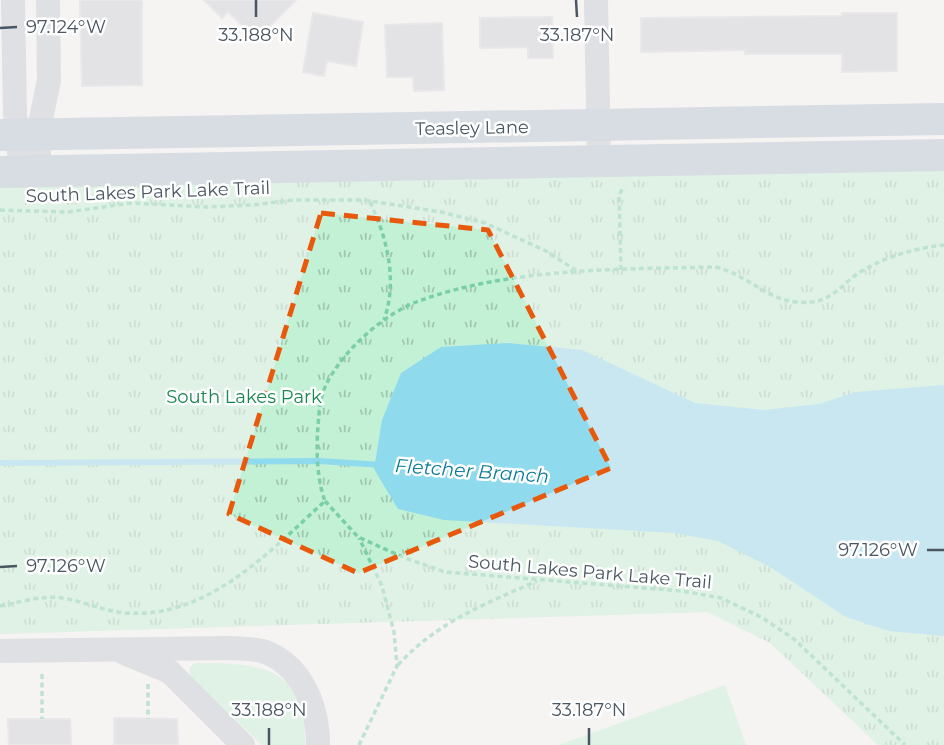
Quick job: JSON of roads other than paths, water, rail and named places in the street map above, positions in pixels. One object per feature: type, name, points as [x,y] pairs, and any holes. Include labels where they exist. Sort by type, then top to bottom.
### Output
[{"type":"main road","name":"Teasley Lane","points":[[19,134],[944,119]]},
{"type":"main road","name":"Teasley Lane","points":[[20,171],[611,168],[944,155]]},
{"type":"street","points":[[13,0],[15,114],[19,134],[20,171]]},
{"type":"street","points":[[19,134],[49,80],[48,0]]},
{"type":"street","points":[[596,0],[598,125],[611,168]]},
{"type":"street","points":[[0,650],[230,648],[267,653],[299,676],[318,726],[318,745]]},
{"type":"street","points":[[114,649],[170,672],[243,745]]},
{"type":"water","points":[[507,343],[582,350],[695,403],[764,410],[819,404],[856,392],[944,385],[944,636],[889,631],[846,617],[770,567],[718,541],[674,533],[444,520],[398,509],[374,469],[382,420],[401,373],[441,347]]},
{"type":"waterway","name":"Fletcher Branch","points":[[0,463],[319,461],[383,465]]},
{"type":"park label","name":"South Lakes Park","points":[[244,397]]}]
